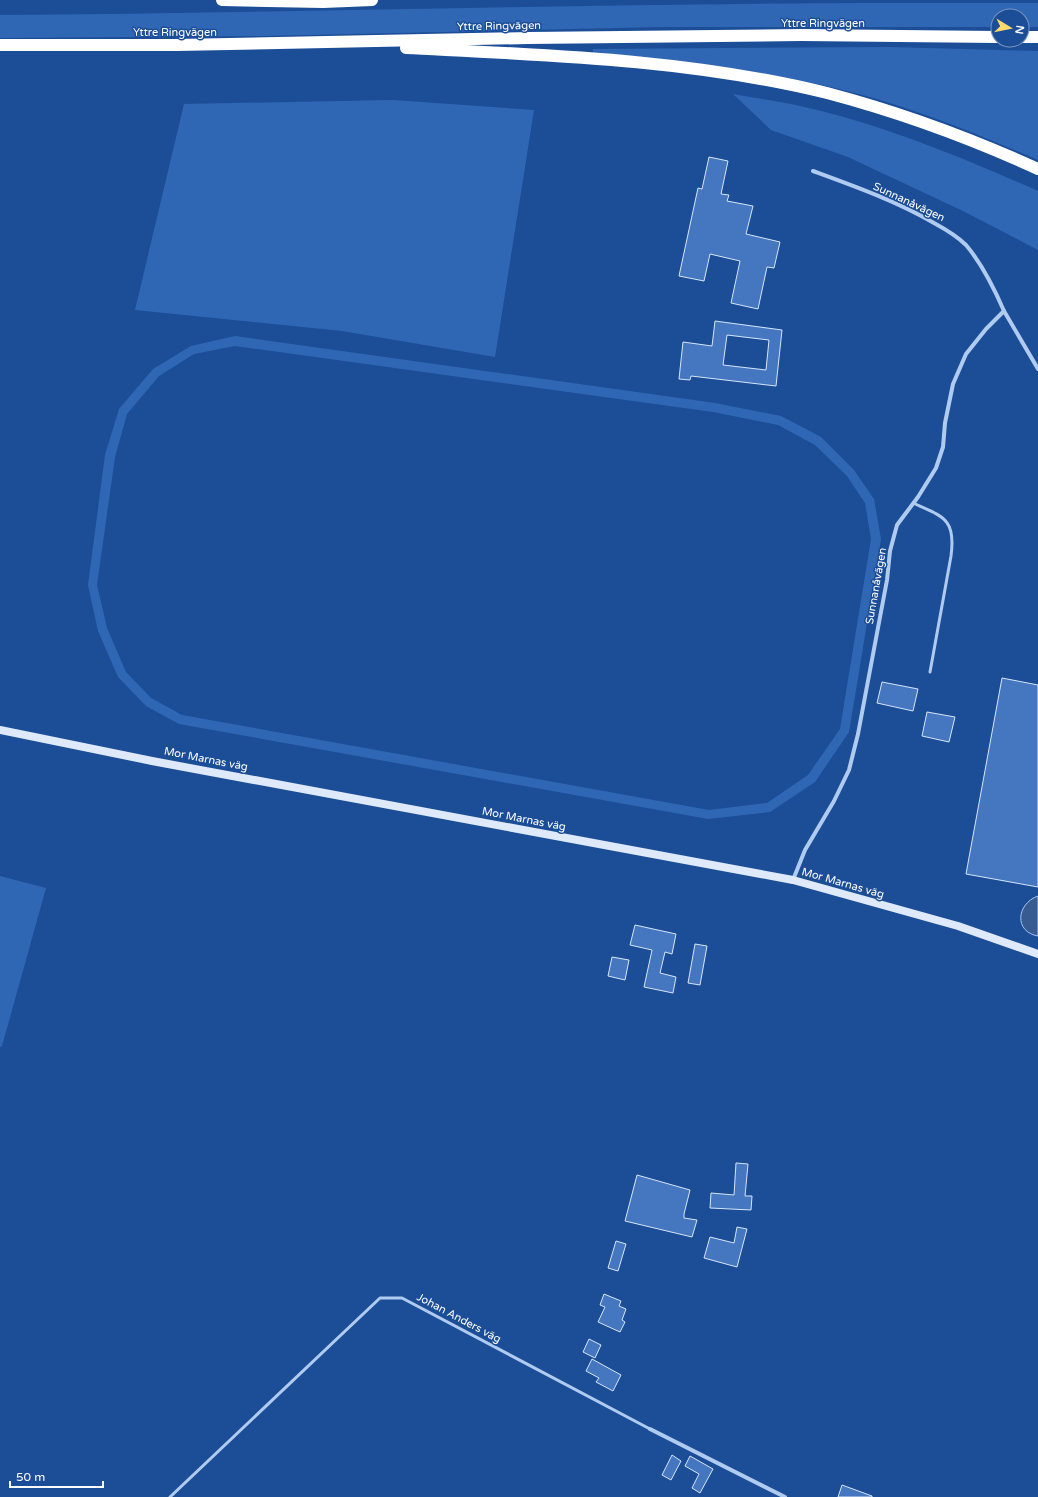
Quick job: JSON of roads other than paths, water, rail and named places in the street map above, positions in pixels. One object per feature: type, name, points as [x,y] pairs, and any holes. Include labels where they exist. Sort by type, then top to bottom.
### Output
[{"type":"highway","points":[[222,0],[323,2],[372,0]]},
{"type":"highway","name":"Yttre Ringvägen","points":[[0,45],[304,43],[536,38],[793,35],[990,37]]},
{"type":"highway","points":[[304,43],[547,55],[628,61],[694,69],[766,81],[826,93],[936,127],[993,148],[1038,169]]},
{"type":"street","name":"Sunnanåvägen","points":[[813,171],[883,198],[921,215],[949,231],[965,244],[980,263],[995,290],[1004,311],[1038,370]]},
{"type":"street","name":"Sunnanåvägen","points":[[793,880],[805,850],[834,801],[849,770],[858,734],[892,545],[897,525],[936,468],[943,447],[945,422],[954,384],[966,354],[986,329],[1004,311]]},
{"type":"street","name":"Mor Marnas väg","points":[[0,730],[160,762],[793,880],[958,926],[1038,954]]},
{"type":"street","name":"Johan Anders väg","points":[[650,1429],[785,1497]]},
{"type":"lane","points":[[913,503],[934,512],[943,518],[952,531],[953,538],[930,672]]},
{"type":"lane","name":"Johan Anders väg","points":[[170,1497],[380,1298],[402,1298],[650,1429]]}]
